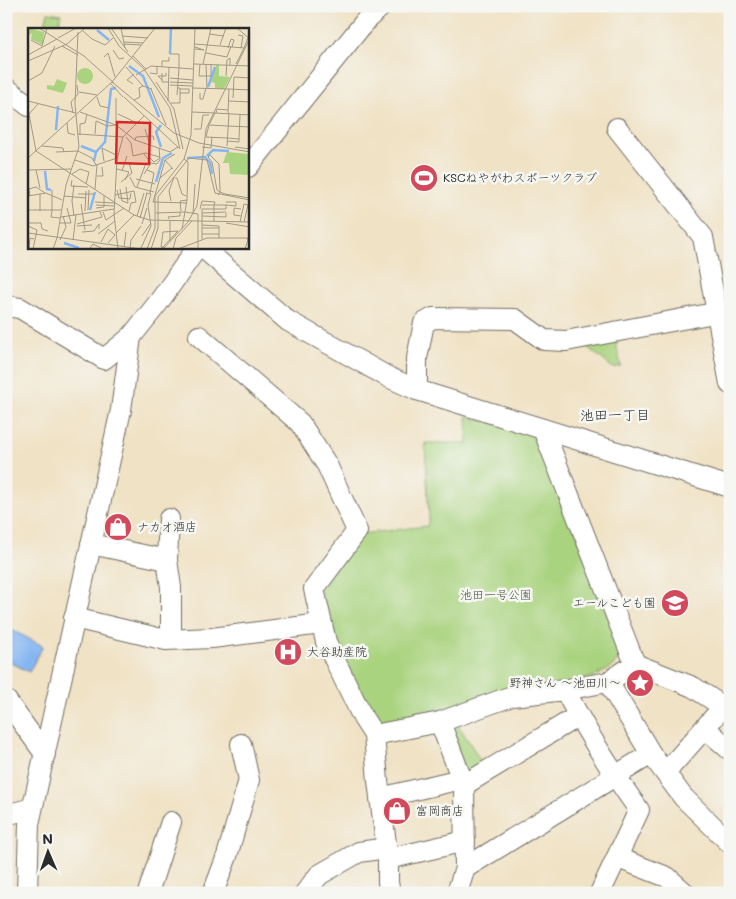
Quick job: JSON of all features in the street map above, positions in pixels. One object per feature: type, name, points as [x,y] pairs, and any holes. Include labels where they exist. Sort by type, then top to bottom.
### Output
[{"type":"street","points":[[249,166],[367,19],[382,6]]},
{"type":"street","points":[[6,88],[28,105]]},
{"type":"street","points":[[617,128],[703,237],[723,311],[730,384]]},
{"type":"street","points":[[6,306],[20,308],[104,359],[131,337],[196,249]]},
{"type":"street","points":[[204,249],[288,321],[388,377],[417,390],[730,487]]},
{"type":"street","points":[[417,390],[417,358],[424,324],[433,318],[516,319],[544,340],[566,341],[723,311]]},
{"type":"street","points":[[198,336],[300,422],[327,465],[356,531],[314,589],[326,642],[374,735],[388,853],[390,893]]},
{"type":"street","points":[[27,893],[29,824],[120,410],[131,337]]},
{"type":"street","points":[[543,429],[635,664],[693,687],[726,709],[705,728],[666,772]]},
{"type":"street","points":[[169,519],[167,560],[171,587],[171,639]]},
{"type":"street","points":[[91,544],[167,560]]},
{"type":"street","points":[[74,618],[171,639],[212,638],[321,624]]},
{"type":"street","points":[[374,735],[440,722],[512,696],[565,690],[608,682],[635,664]]},
{"type":"street","points":[[608,682],[651,754],[683,797],[730,843]]},
{"type":"street","points":[[565,690],[578,716],[615,776],[639,810],[600,893]]},
{"type":"street","points":[[6,700],[44,754]]},
{"type":"street","points":[[380,798],[462,782],[578,716]]},
{"type":"street","points":[[440,722],[462,782],[465,841],[464,868],[458,893]]},
{"type":"street","points":[[705,728],[730,750]]},
{"type":"street","points":[[213,893],[227,856],[249,780],[241,744]]},
{"type":"street","points":[[464,868],[651,754]]},
{"type":"street","points":[[6,815],[32,808]]},
{"type":"street","points":[[148,893],[171,822]]},
{"type":"street","points":[[305,893],[319,875],[360,852],[388,853],[465,841]]},
{"type":"street","points":[[618,858],[664,885],[685,893]]},
{"type":"green space","points":[[48,12],[61,14],[58,28],[44,28]]},
{"type":"green space","points":[[615,339],[621,366],[613,368],[586,346]]},
{"type":"green space","name":"池田一号公園","points":[[467,416],[540,436],[622,654],[606,671],[593,677],[436,716],[391,725],[371,717],[322,609],[321,588],[360,534],[427,526],[429,519],[425,443],[468,443]]},
{"type":"green space","points":[[635,674],[656,681],[641,694],[628,678]]},
{"type":"green space","points":[[457,723],[484,766],[463,775],[452,724]]},
{"type":"water","points":[[6,627],[43,646],[29,672],[6,660]]},
{"type":"place","name":"KSCねやがわスポーツクラブ","points":[[424,178]]},
{"type":"place","name":"ナカオ酒店","points":[[118,527]]},
{"type":"place","name":"エールこども園","points":[[675,603]]},
{"type":"place","name":"大谷助産院","points":[[288,652]]},
{"type":"place","name":"野神さん ～池田川～","points":[[640,683]]},
{"type":"place","name":"富岡商店","points":[[397,811]]},
{"type":"district","name":"池田一丁目","points":[[615,415]]}]
